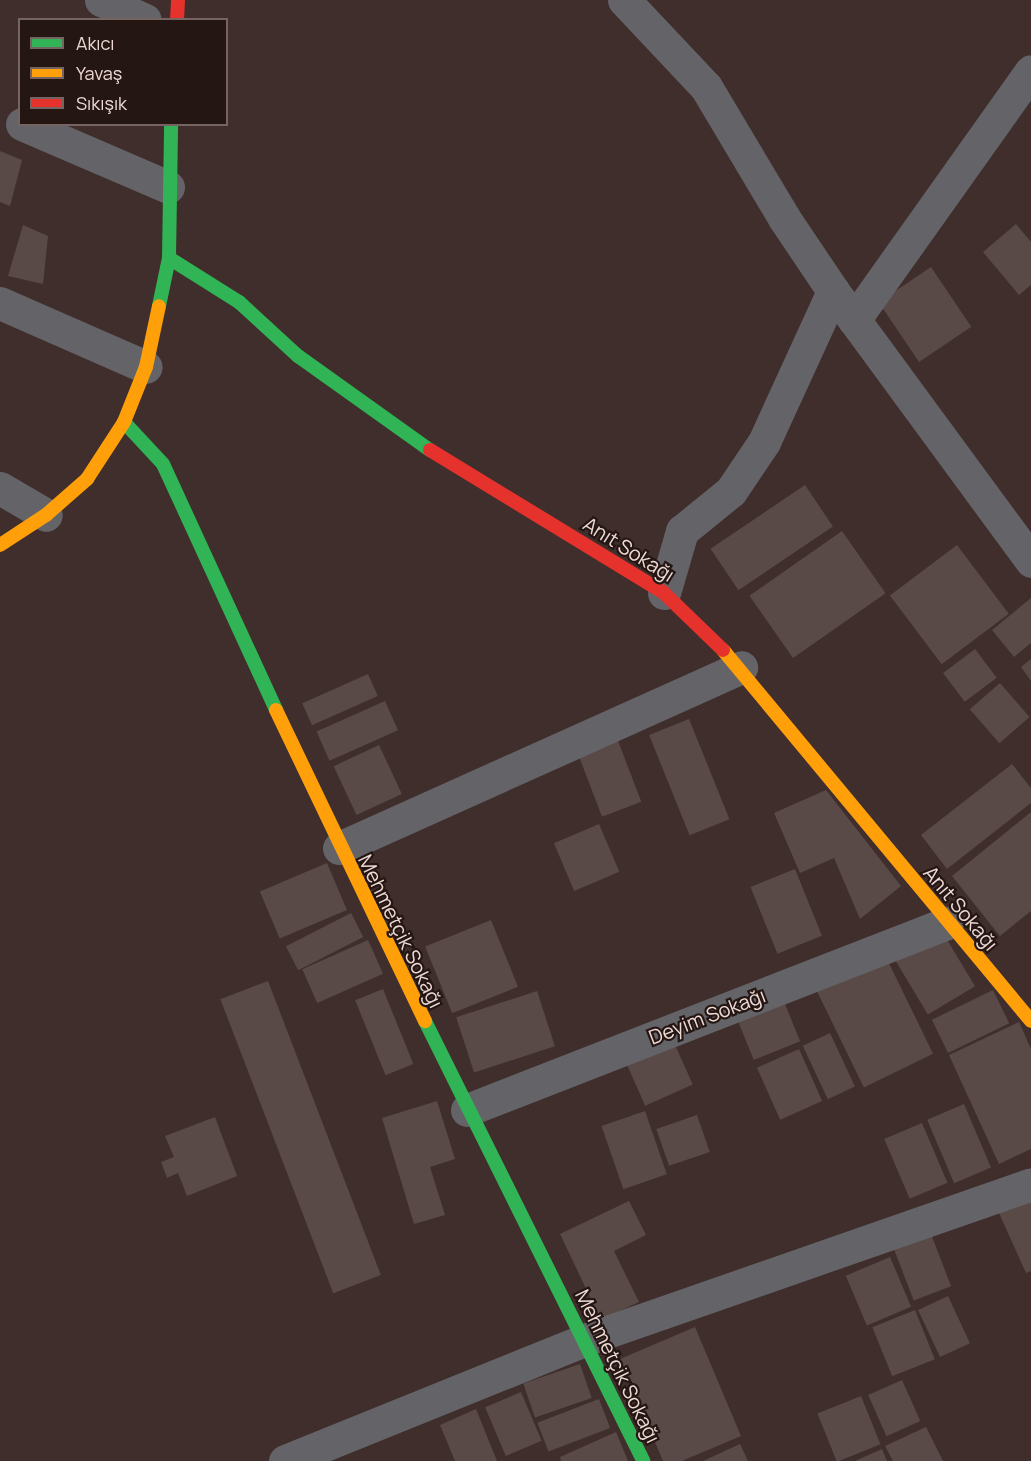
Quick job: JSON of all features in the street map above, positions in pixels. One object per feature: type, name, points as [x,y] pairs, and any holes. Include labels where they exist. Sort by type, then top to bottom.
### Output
[{"type":"street","points":[[101,0],[142,18]]},
{"type":"street","points":[[177,18],[178,0]]},
{"type":"street","points":[[624,0],[706,87],[784,218],[833,291],[1031,561]]},
{"type":"street","points":[[854,320],[1030,74]]},
{"type":"street","points":[[0,115],[18,123]]},
{"type":"street","points":[[26,126],[168,187]]},
{"type":"street","points":[[0,545],[46,515],[87,479],[124,422],[146,367],[169,258],[168,187],[171,126]]},
{"type":"street","name":"Anıt Sokağı","points":[[169,258],[239,302],[298,356],[402,433],[664,593],[741,667],[947,922],[1031,1021]]},
{"type":"street","points":[[664,593],[681,531],[731,491],[764,442],[833,291]]},
{"type":"street","points":[[0,303],[146,367]]},
{"type":"street","name":"Mehmetçik Sokağı","points":[[124,422],[163,464],[339,848],[643,1461]]},
{"type":"street","points":[[0,488],[46,515]]},
{"type":"street","points":[[339,848],[741,667]]},
{"type":"street","name":"Deyim Sokağı","points":[[467,1110],[947,922]]},
{"type":"street","points":[[285,1461],[584,1340],[1031,1184]]},
{"type":"building","points":[[0,151],[22,160],[10,206],[0,202]]},
{"type":"building","points":[[1016,224],[1031,242],[1031,285],[1019,295],[983,252]]},
{"type":"building","points":[[23,225],[48,236],[43,284],[8,276]]},
{"type":"building","points":[[931,267],[971,327],[919,362],[879,302]]},
{"type":"building","points":[[805,485],[833,526],[738,590],[710,549]]},
{"type":"building","points":[[842,531],[886,593],[793,658],[749,596]]},
{"type":"building","points":[[957,545],[1009,614],[942,664],[890,596]]},
{"type":"building","points":[[1031,598],[1031,643],[1014,657],[992,630]]},
{"type":"building","points":[[975,649],[997,678],[965,702],[943,673]]},
{"type":"building","points":[[1031,659],[1031,681],[1021,667]]},
{"type":"building","points":[[368,674],[378,696],[312,725],[302,703]]},
{"type":"building","points":[[1000,683],[1030,717],[999,743],[970,709]]},
{"type":"building","points":[[385,701],[398,730],[329,761],[316,732]]},
{"type":"building","points":[[689,719],[729,819],[690,835],[649,735]]},
{"type":"building","points":[[618,741],[641,802],[602,817],[579,756]]},
{"type":"building","points":[[379,745],[402,794],[357,815],[334,766]]},
{"type":"building","points":[[1012,764],[1031,788],[1031,803],[947,869],[921,835]]},
{"type":"building","points":[[826,790],[901,886],[860,919],[834,858],[800,873],[774,813]]},
{"type":"building","points":[[1031,812],[1031,911],[1000,936],[952,876]]},
{"type":"building","points":[[599,824],[619,872],[574,891],[554,843]]},
{"type":"building","points":[[327,863],[347,910],[280,938],[260,892]]},
{"type":"building","points":[[795,869],[822,936],[777,954],[750,887]]},
{"type":"building","points":[[351,913],[363,937],[298,970],[286,946]]},
{"type":"building","points":[[491,920],[518,987],[452,1013],[425,947]]},
{"type":"building","points":[[940,928],[975,986],[928,1015],[893,956]]},
{"type":"building","points":[[368,940],[383,974],[317,1003],[302,969]]},
{"type":"building","points":[[884,953],[933,1054],[864,1087],[815,987]]},
{"type":"building","points":[[268,981],[381,1275],[333,1293],[220,999]]},
{"type":"building","points":[[383,989],[413,1064],[386,1075],[355,1000]]},
{"type":"building","points":[[993,990],[1009,1023],[948,1053],[932,1020]]},
{"type":"building","points":[[537,991],[555,1046],[474,1072],[456,1017]]},
{"type":"building","points":[[781,994],[800,1041],[754,1060],[735,1013]]},
{"type":"building","points":[[1019,1022],[1031,1049],[1031,1149],[999,1164],[949,1055]]},
{"type":"building","points":[[830,1033],[855,1086],[828,1099],[803,1046]]},
{"type":"building","points":[[672,1038],[693,1085],[645,1106],[624,1059]]},
{"type":"building","points":[[799,1049],[822,1101],[780,1120],[757,1068]]},
{"type":"building","points":[[437,1101],[455,1159],[430,1167],[445,1215],[414,1224],[382,1118]]},
{"type":"building","points":[[964,1104],[991,1168],[954,1183],[927,1120]]},
{"type":"building","points":[[645,1111],[667,1174],[623,1189],[602,1126]]},
{"type":"building","points":[[697,1115],[710,1152],[669,1166],[656,1129]]},
{"type":"building","points":[[215,1117],[237,1176],[187,1196],[178,1173],[167,1178],[161,1162],[174,1157],[165,1136]]},
{"type":"building","points":[[922,1123],[947,1183],[910,1199],[884,1139]]},
{"type":"building","points":[[1031,1199],[1031,1271],[1026,1273],[999,1213]]},
{"type":"building","points":[[629,1201],[646,1235],[614,1251],[639,1302],[601,1320],[560,1234]]},
{"type":"building","points":[[931,1234],[951,1286],[914,1301],[894,1248]]},
{"type":"building","points":[[890,1257],[911,1307],[867,1325],[846,1276]]},
{"type":"building","points":[[948,1296],[970,1343],[940,1357],[918,1310]]},
{"type":"building","points":[[915,1310],[935,1359],[892,1376],[872,1327]]},
{"type":"building","points":[[695,1327],[741,1436],[682,1461],[663,1461],[620,1359]]},
{"type":"building","points":[[580,1364],[592,1398],[535,1418],[523,1384]]},
{"type":"building","points":[[902,1380],[920,1421],[887,1436],[868,1395]]},
{"type":"building","points":[[521,1392],[542,1441],[506,1456],[485,1407]]},
{"type":"building","points":[[861,1396],[880,1444],[837,1461],[817,1414]]},
{"type":"building","points":[[599,1399],[610,1428],[548,1452],[537,1423]]},
{"type":"building","points":[[476,1409],[497,1461],[455,1461],[440,1425]]},
{"type":"building","points":[[926,1427],[943,1461],[893,1461],[885,1446]]},
{"type":"building","points":[[616,1432],[628,1461],[561,1461],[560,1457]]},
{"type":"building","points":[[740,1444],[748,1461],[703,1461]]},
{"type":"building","points":[[882,1449],[887,1461],[855,1461]]},
{"type":"traffic: fast","points":[[159,306],[169,258],[171,126]]},
{"type":"traffic: fast","points":[[169,258],[239,302],[298,356],[430,450]]},
{"type":"traffic: fast","points":[[124,422],[163,464],[276,710]]},
{"type":"traffic: fast","points":[[425,1021],[643,1461]]},
{"type":"traffic: slow","points":[[0,545],[46,515],[87,479],[124,422],[146,367],[159,306]]},
{"type":"traffic: slow","points":[[723,650],[1031,1021]]},
{"type":"traffic: slow","points":[[276,710],[425,1021]]},
{"type":"traffic: jam","points":[[177,18],[178,0]]},
{"type":"traffic: jam","points":[[430,450],[664,593],[723,650]]}]
